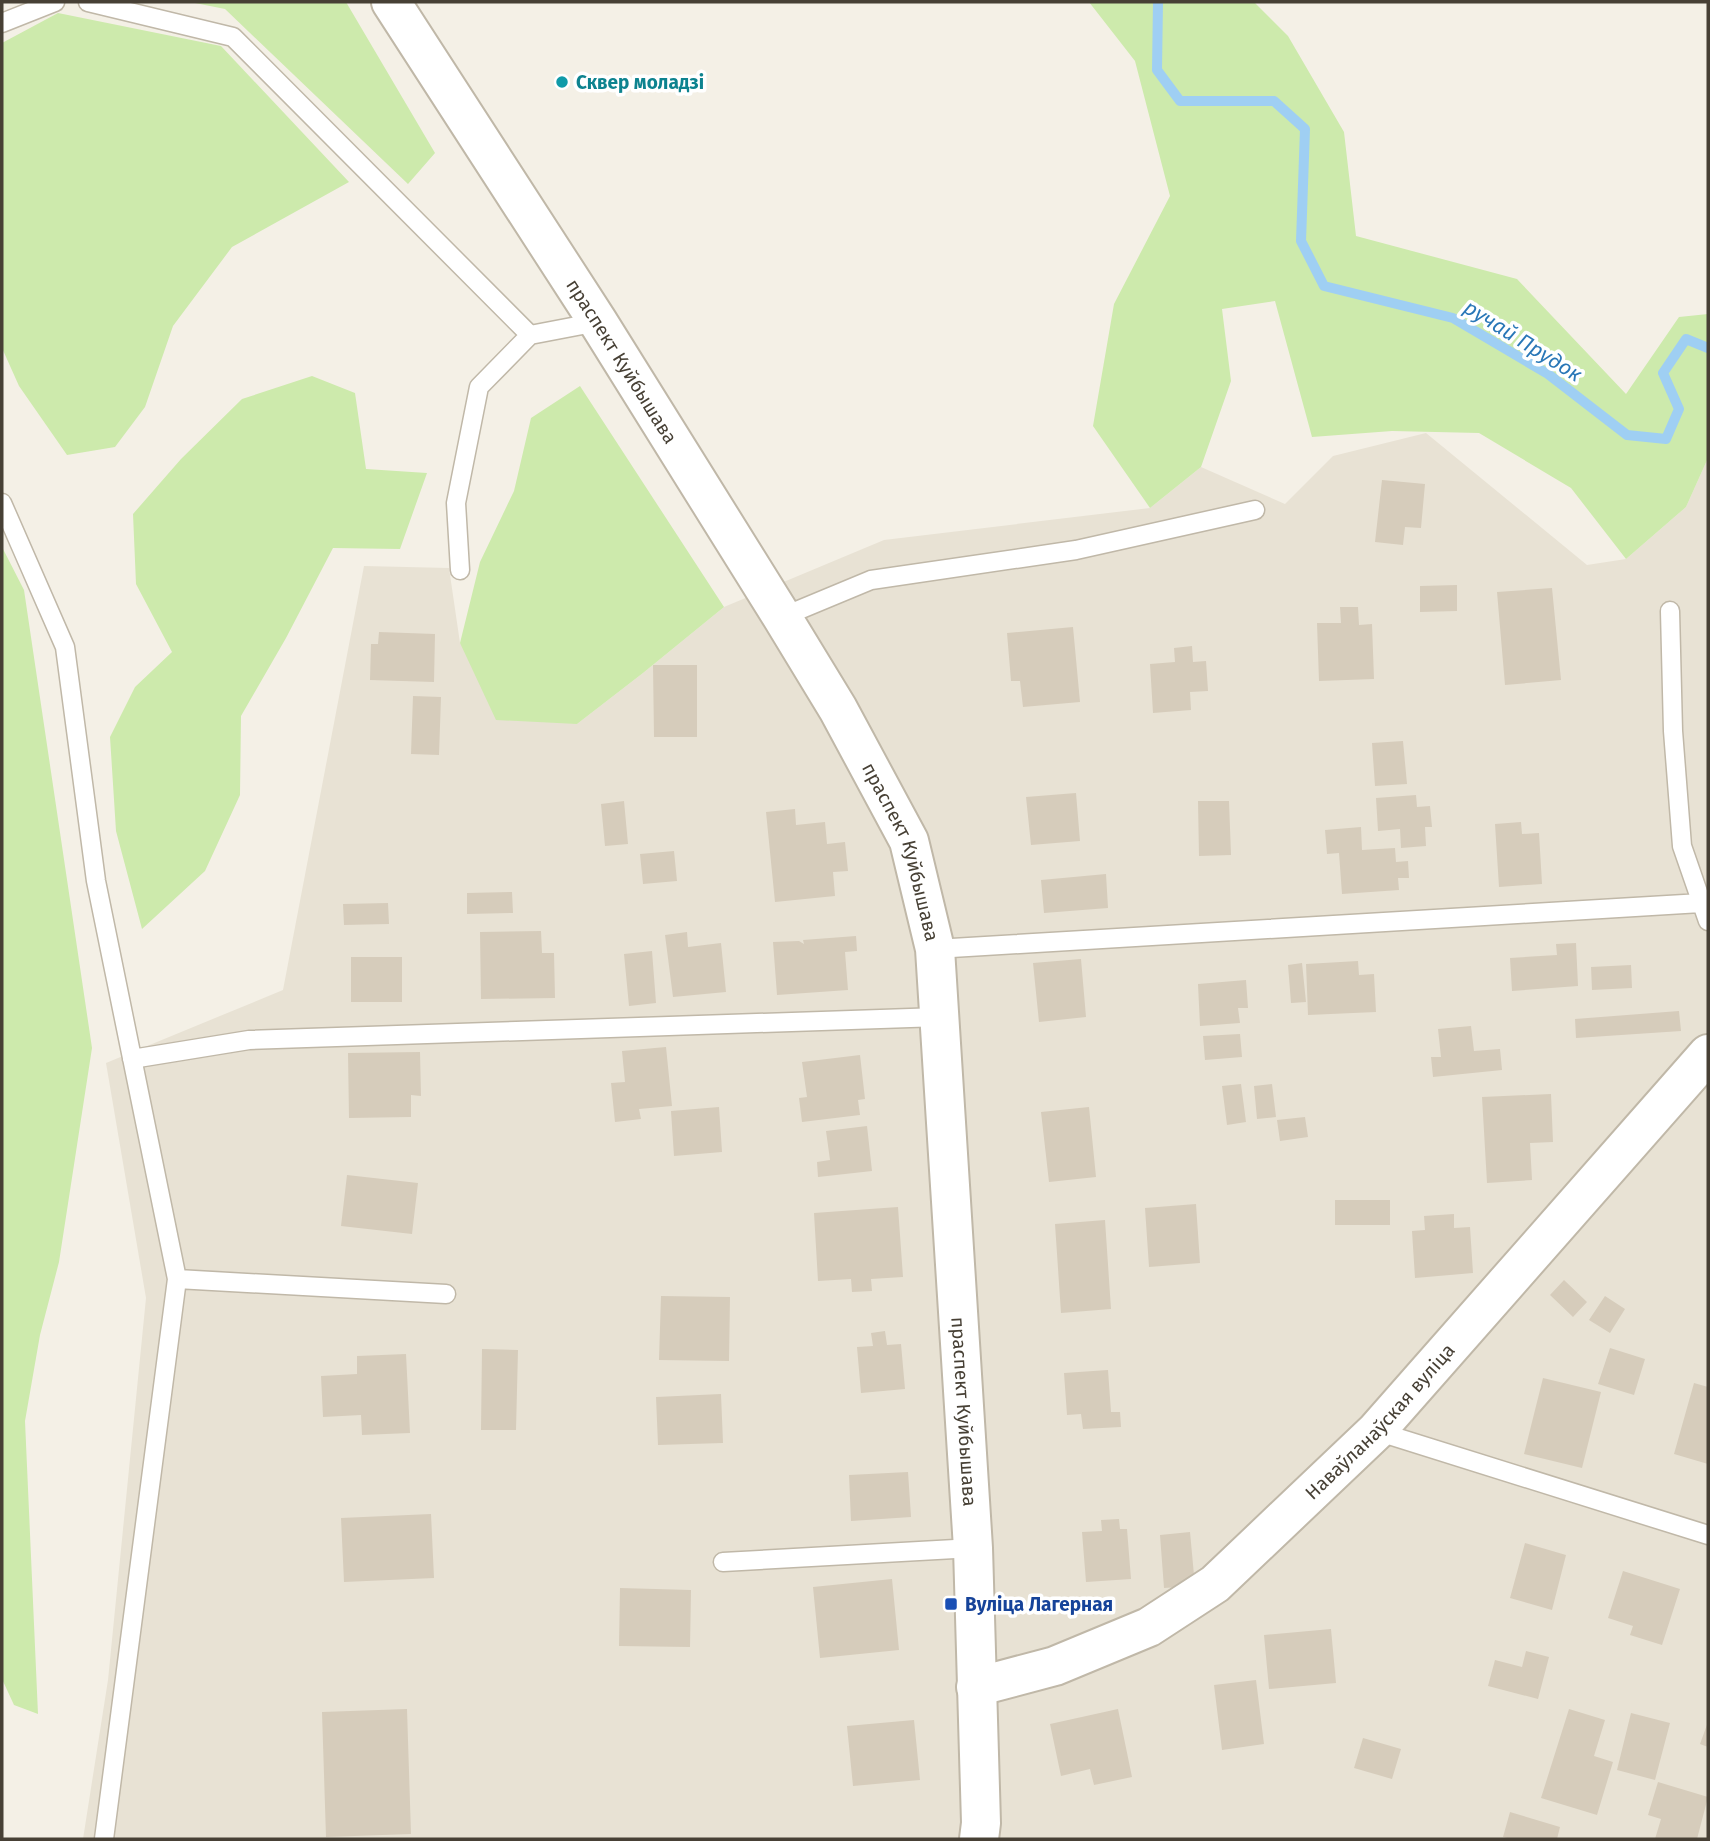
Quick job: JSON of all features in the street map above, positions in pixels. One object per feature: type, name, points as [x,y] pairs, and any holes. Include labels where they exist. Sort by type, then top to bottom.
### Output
[{"type":"street","name":"праспект Куйбышава","points":[[391,2],[598,322],[782,617],[838,709],[909,841],[935,949],[940,1017],[973,1548],[981,1824],[979,1839]]},
{"type":"street","name":"Наваўланаўская вуліца","points":[[976,1686],[1055,1666],[1149,1627],[1215,1584],[1376,1432],[1708,1054]]},
{"type":"lane","points":[[2,23],[55,2]]},
{"type":"lane","points":[[88,2],[233,37],[530,335]]},
{"type":"lane","points":[[460,570],[456,503],[479,387],[530,335],[598,322]]},
{"type":"lane","points":[[2,503],[65,647],[96,881],[177,1279],[104,1839]]},
{"type":"lane","points":[[782,617],[871,580],[1076,550],[1255,510]]},
{"type":"lane","points":[[1670,611],[1673,731],[1682,846],[1708,921]]},
{"type":"lane","points":[[935,949],[1700,903]]},
{"type":"lane","points":[[132,1059],[249,1040],[940,1017]]},
{"type":"lane","points":[[177,1279],[446,1294]]},
{"type":"lane","points":[[1376,1432],[1708,1535]]},
{"type":"lane","points":[[723,1562],[973,1548]]},
{"type":"shaded area","points":[[1426,433],[1587,565],[1626,559],[1686,507],[1708,458],[1708,1839],[83,1839],[108,1680],[146,1298],[106,1063],[283,990],[364,566],[449,568],[460,643],[577,724],[724,607],[884,540],[1150,508],[1201,467],[1285,504],[1333,456]]},
{"type":"green space","points":[[190,2],[346,2],[435,153],[408,184],[225,9]]},
{"type":"green space","points":[[1089,2],[1254,2],[1288,36],[1344,132],[1356,236],[1517,279],[1626,394],[1679,317],[1708,314],[1708,458],[1686,507],[1626,559],[1571,488],[1479,433],[1392,431],[1312,437],[1275,301],[1222,309],[1231,381],[1201,467],[1150,508],[1093,426],[1114,304],[1170,196],[1135,61]]},
{"type":"green space","points":[[58,13],[221,46],[349,182],[232,247],[173,326],[145,407],[115,447],[67,455],[19,386],[2,348],[2,43]]},
{"type":"green space","points":[[312,376],[355,393],[366,469],[427,473],[400,549],[333,548],[241,716],[240,795],[205,871],[142,929],[116,831],[110,737],[135,687],[172,652],[136,584],[133,514],[181,459],[242,399]]},
{"type":"green space","points":[[580,386],[724,607],[577,724],[496,720],[460,643],[480,562],[514,491],[531,418]]},
{"type":"green space","points":[[2,547],[24,590],[92,1048],[59,1262],[40,1335],[25,1421],[38,1714],[14,1705],[2,1679]]},
{"type":"building","points":[[1382,480],[1425,484],[1421,528],[1405,527],[1403,545],[1375,542]]},
{"type":"building","points":[[1457,585],[1457,611],[1420,612],[1420,586]]},
{"type":"building","points":[[1552,588],[1561,680],[1505,685],[1497,592]]},
{"type":"building","points":[[1340,607],[1358,607],[1359,625],[1372,624],[1374,679],[1319,681],[1317,623],[1341,623]]},
{"type":"building","points":[[1073,627],[1080,702],[1023,707],[1020,681],[1011,681],[1007,633]]},
{"type":"building","points":[[379,632],[435,634],[434,682],[370,680],[371,644],[378,644]]},
{"type":"building","points":[[1192,646],[1193,662],[1206,661],[1208,691],[1190,692],[1191,710],[1153,713],[1150,664],[1175,662],[1174,648]]},
{"type":"building","points":[[653,665],[697,665],[697,737],[654,737]]},
{"type":"building","points":[[413,696],[441,697],[439,755],[411,754]]},
{"type":"building","points":[[1403,741],[1407,784],[1375,786],[1372,743]]},
{"type":"building","points":[[1076,793],[1080,841],[1031,845],[1026,797]]},
{"type":"building","points":[[1416,795],[1417,807],[1430,806],[1432,827],[1425,827],[1426,846],[1401,848],[1400,829],[1378,831],[1376,798]]},
{"type":"building","points":[[624,801],[628,844],[605,846],[601,804]]},
{"type":"building","points":[[1198,801],[1229,801],[1231,855],[1199,856]]},
{"type":"building","points":[[795,809],[796,825],[825,822],[827,844],[845,842],[848,871],[833,872],[835,896],[775,902],[766,812]]},
{"type":"building","points":[[1521,822],[1522,834],[1539,833],[1542,884],[1499,887],[1495,824]]},
{"type":"building","points":[[1361,827],[1362,850],[1395,848],[1396,862],[1408,861],[1409,878],[1398,878],[1399,890],[1342,894],[1339,853],[1327,854],[1325,830]]},
{"type":"building","points":[[674,851],[677,881],[643,884],[640,854]]},
{"type":"building","points":[[1106,874],[1108,908],[1044,913],[1041,880]]},
{"type":"building","points":[[512,892],[513,913],[467,914],[467,893]]},
{"type":"building","points":[[388,903],[389,924],[344,925],[343,904]]},
{"type":"building","points":[[541,931],[542,953],[554,953],[555,998],[481,999],[480,932]]},
{"type":"building","points":[[687,932],[688,947],[721,943],[726,992],[673,997],[665,935]]},
{"type":"building","points":[[856,936],[857,951],[845,952],[848,990],[777,995],[773,942],[799,941],[804,944],[803,940]]},
{"type":"building","points":[[1576,943],[1578,986],[1512,991],[1510,958],[1557,955],[1556,944]]},
{"type":"building","points":[[652,951],[656,1003],[629,1006],[624,954]]},
{"type":"building","points":[[351,957],[402,957],[402,1002],[351,1002]]},
{"type":"building","points":[[1081,959],[1086,1017],[1039,1022],[1033,963]]},
{"type":"building","points":[[1358,961],[1359,975],[1374,974],[1376,1012],[1308,1015],[1306,964]]},
{"type":"building","points":[[1302,963],[1306,1002],[1291,1003],[1288,965]]},
{"type":"building","points":[[1631,965],[1632,988],[1592,990],[1591,967]]},
{"type":"building","points":[[1246,980],[1248,1008],[1238,1008],[1240,1023],[1200,1026],[1198,984]]},
{"type":"building","points":[[1679,1011],[1681,1031],[1576,1038],[1575,1019]]},
{"type":"building","points":[[1471,1026],[1474,1051],[1500,1049],[1502,1070],[1433,1077],[1431,1057],[1441,1057],[1438,1029]]},
{"type":"building","points":[[1240,1034],[1242,1057],[1205,1060],[1203,1036]]},
{"type":"building","points":[[666,1047],[672,1106],[639,1109],[641,1119],[615,1122],[611,1083],[625,1082],[622,1051]]},
{"type":"building","points":[[420,1052],[421,1096],[411,1095],[411,1117],[349,1118],[348,1053]]},
{"type":"building","points":[[860,1055],[865,1099],[858,1100],[860,1115],[802,1122],[799,1098],[807,1097],[802,1062]]},
{"type":"building","points":[[1241,1084],[1246,1122],[1227,1125],[1222,1086]]},
{"type":"building","points":[[1272,1084],[1276,1117],[1257,1119],[1254,1086]]},
{"type":"building","points":[[1551,1094],[1553,1142],[1530,1143],[1532,1180],[1487,1183],[1482,1097]]},
{"type":"building","points":[[719,1107],[722,1152],[674,1156],[671,1111]]},
{"type":"building","points":[[1089,1107],[1096,1177],[1049,1182],[1041,1112]]},
{"type":"building","points":[[1305,1117],[1308,1137],[1280,1141],[1277,1120]]},
{"type":"building","points":[[867,1126],[872,1171],[818,1177],[817,1162],[830,1160],[826,1131]]},
{"type":"building","points":[[347,1175],[418,1183],[412,1234],[341,1226]]},
{"type":"building","points":[[1335,1200],[1390,1200],[1390,1225],[1335,1225]]},
{"type":"building","points":[[1196,1204],[1200,1263],[1149,1267],[1145,1208]]},
{"type":"building","points":[[898,1207],[903,1277],[871,1279],[872,1291],[852,1292],[851,1279],[818,1281],[814,1213]]},
{"type":"building","points":[[1454,1214],[1454,1228],[1470,1227],[1473,1273],[1415,1278],[1412,1231],[1425,1230],[1424,1216]]},
{"type":"building","points":[[1105,1220],[1111,1309],[1061,1313],[1055,1224]]},
{"type":"building","points":[[1564,1280],[1587,1302],[1573,1317],[1550,1295]]},
{"type":"building","points":[[661,1296],[730,1297],[729,1361],[659,1360]]},
{"type":"building","points":[[1605,1296],[1625,1309],[1610,1333],[1589,1320]]},
{"type":"building","points":[[885,1331],[887,1345],[901,1344],[905,1389],[861,1393],[857,1347],[873,1346],[871,1333]]},
{"type":"building","points":[[1610,1348],[1645,1359],[1634,1395],[1598,1384]]},
{"type":"building","points":[[482,1349],[518,1350],[516,1430],[481,1430]]},
{"type":"building","points":[[406,1354],[410,1433],[362,1435],[361,1415],[323,1417],[321,1376],[357,1374],[357,1356]]},
{"type":"building","points":[[1108,1370],[1111,1412],[1120,1412],[1121,1427],[1083,1429],[1081,1414],[1067,1415],[1064,1373]]},
{"type":"building","points":[[1543,1378],[1601,1392],[1582,1468],[1524,1454]]},
{"type":"building","points":[[1694,1383],[1708,1387],[1708,1464],[1674,1454]]},
{"type":"building","points":[[721,1394],[723,1443],[658,1445],[656,1397]]},
{"type":"building","points":[[908,1472],[911,1517],[851,1521],[849,1475]]},
{"type":"building","points":[[431,1514],[434,1578],[344,1582],[341,1518]]},
{"type":"building","points":[[1119,1519],[1120,1529],[1127,1529],[1131,1579],[1086,1582],[1082,1532],[1102,1531],[1101,1520]]},
{"type":"building","points":[[1190,1532],[1195,1586],[1164,1588],[1160,1535]]},
{"type":"building","points":[[1525,1543],[1566,1555],[1552,1610],[1510,1598]]},
{"type":"building","points":[[1623,1571],[1680,1589],[1662,1645],[1630,1635],[1633,1626],[1608,1618]]},
{"type":"building","points":[[892,1579],[899,1650],[820,1658],[813,1587]]},
{"type":"building","points":[[620,1588],[691,1590],[690,1647],[619,1646]]},
{"type":"building","points":[[1331,1629],[1336,1683],[1269,1689],[1264,1635]]},
{"type":"building","points":[[1526,1651],[1549,1657],[1538,1699],[1488,1686],[1495,1660],[1522,1667]]},
{"type":"building","points":[[1256,1680],[1264,1744],[1222,1750],[1214,1685]]},
{"type":"building","points":[[407,1709],[411,1834],[326,1837],[322,1712]]},
{"type":"building","points":[[1118,1709],[1132,1777],[1094,1785],[1090,1769],[1061,1776],[1050,1724]]},
{"type":"building","points":[[1569,1709],[1605,1720],[1594,1756],[1613,1762],[1597,1815],[1541,1798]]},
{"type":"building","points":[[1631,1713],[1670,1723],[1655,1780],[1617,1770]]},
{"type":"building","points":[[914,1720],[920,1780],[853,1786],[847,1726]]},
{"type":"building","points":[[1708,1722],[1708,1747],[1700,1744]]},
{"type":"building","points":[[1363,1738],[1401,1749],[1392,1779],[1354,1768]]},
{"type":"building","points":[[1658,1782],[1708,1797],[1697,1839],[1655,1839],[1661,1819],[1648,1815]]},
{"type":"building","points":[[1510,1812],[1560,1827],[1557,1839],[1503,1837]]},
{"type":"waterway","name":"ручай Прудок","points":[[1158,2],[1157,70],[1180,101],[1274,101],[1305,129],[1301,241],[1324,286],[1453,318],[1548,374],[1627,435],[1666,439],[1679,409],[1663,373],[1686,339],[1708,348]]},
{"type":"place","name":"Сквер моладзі","points":[[562,82]]},
{"type":"place","name":"Вуліца Лагерная","points":[[951,1604]]}]
